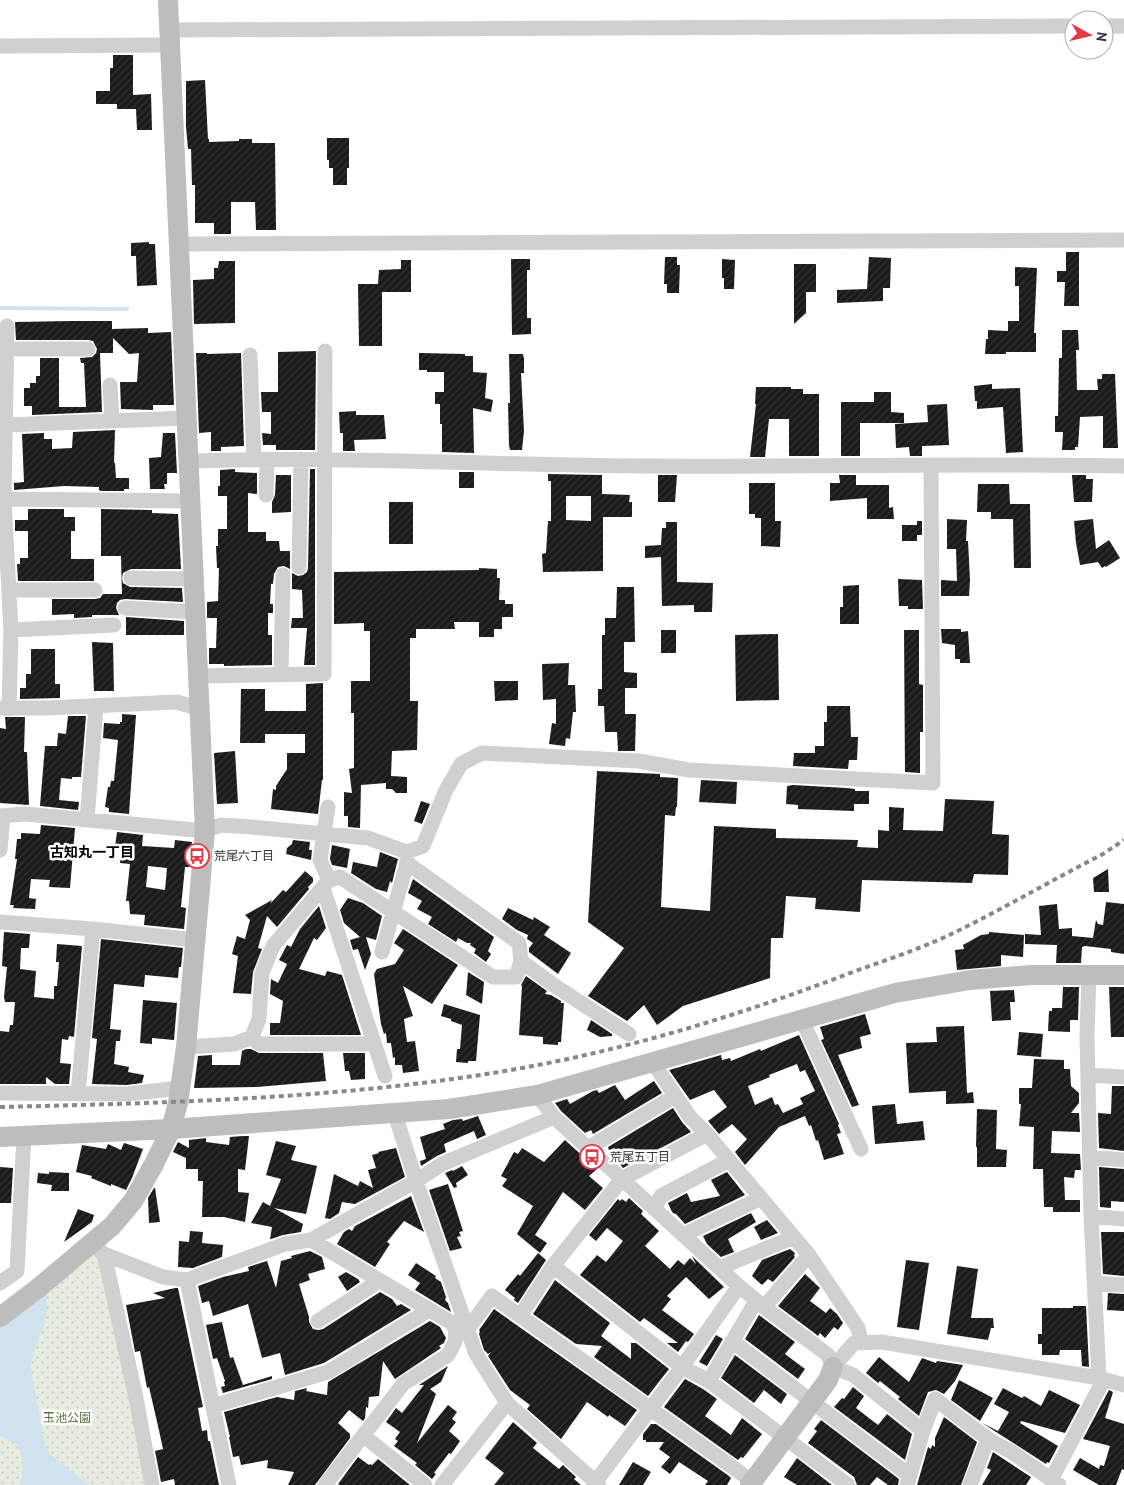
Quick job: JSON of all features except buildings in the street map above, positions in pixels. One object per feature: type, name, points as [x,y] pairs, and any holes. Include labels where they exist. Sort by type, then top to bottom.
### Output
[{"type":"street","points":[[0,1317],[98,1248],[112,1226],[133,1200],[154,1164],[171,1129],[186,1047],[205,832],[168,0]]},
{"type":"street","points":[[0,46],[170,37],[1064,26]]},
{"type":"street","points":[[178,244],[1124,240]]},
{"type":"street","points":[[7,326],[4,354],[5,425],[2,441],[2,499],[6,596],[11,630],[4,708],[177,702],[199,708]]},
{"type":"street","points":[[4,354],[88,349]]},
{"type":"street","points":[[198,676],[324,674],[325,351]]},
{"type":"street","points":[[250,355],[260,459],[266,495]]},
{"type":"street","points":[[110,384],[112,421]]},
{"type":"street","points":[[5,425],[186,418]]},
{"type":"street","points":[[299,568],[301,459]]},
{"type":"street","points":[[188,461],[326,459],[638,466],[931,466],[1007,464],[1124,466]]},
{"type":"street","points":[[382,952],[407,858],[423,846],[446,790],[461,764],[482,753],[639,761],[688,770],[933,783],[931,466]]},
{"type":"street","points":[[2,499],[190,501]]},
{"type":"street","points":[[281,674],[284,575]]},
{"type":"street","points":[[130,578],[194,579]]},
{"type":"street","points":[[6,596],[95,590]]},
{"type":"street","points":[[125,608],[195,612]]},
{"type":"street","points":[[11,630],[114,625]]},
{"type":"street","points":[[87,820],[96,706]]},
{"type":"street","points":[[328,807],[320,860],[373,1044],[385,1076]]},
{"type":"street","points":[[0,850],[1,816],[25,814],[205,832],[221,826],[252,827],[368,838],[407,858],[519,943],[521,961],[516,977],[493,977],[340,877],[326,884],[273,946],[262,973],[259,1020],[252,1037],[234,1044],[186,1047]]},
{"type":"street","points":[[0,922],[93,929],[195,940]]},
{"type":"street","points":[[78,1094],[93,929]]},
{"type":"street","points":[[521,961],[555,986],[629,1034]]},
{"type":"street","points":[[732,1341],[812,1401],[908,1481],[935,1399],[988,1439],[1013,1453],[1048,1481],[1101,1379],[1091,1216],[1086,1025],[1088,974]]},
{"type":"street","points":[[0,1137],[171,1129],[449,1109],[537,1096],[894,993],[970,980],[1031,975],[1124,975]]},
{"type":"street","points":[[802,1020],[860,1149]]},
{"type":"street","points":[[252,1037],[259,1044],[373,1044]]},
{"type":"street","points":[[653,1063],[690,1117],[707,1134],[809,1255],[858,1328],[862,1341]]},
{"type":"street","points":[[1088,1075],[1124,1077]]},
{"type":"street","points":[[0,1093],[127,1094],[180,1088]]},
{"type":"street","points":[[537,1096],[554,1117],[739,1286],[828,1355],[833,1367],[853,1375],[923,1431]]},
{"type":"street","points":[[588,1148],[675,1096]]},
{"type":"street","points":[[395,1114],[461,1329],[507,1403],[596,1484],[739,1286]]},
{"type":"street","points":[[98,1248],[163,1277],[187,1280],[284,1244],[311,1240],[416,1181],[442,1164],[554,1117]]},
{"type":"street","points":[[520,1316],[553,1266],[622,1179],[707,1134]]},
{"type":"street","points":[[0,1283],[17,1271],[24,1136]]},
{"type":"street","points":[[1090,1157],[1124,1160]]},
{"type":"street","points":[[654,1208],[661,1196],[729,1160]]},
{"type":"street","points":[[684,1235],[761,1198]]},
{"type":"street","points":[[1091,1216],[1124,1219]]},
{"type":"street","points":[[719,1268],[794,1237]]},
{"type":"street","points":[[311,1240],[461,1329]]},
{"type":"street","points":[[98,1248],[136,1398],[152,1485]]},
{"type":"street","points":[[709,1381],[732,1341],[760,1304],[809,1255]]},
{"type":"street","points":[[553,1266],[682,1366],[709,1381],[848,1485]]},
{"type":"street","points":[[187,1280],[229,1485]]},
{"type":"street","points":[[318,1321],[379,1280]]},
{"type":"street","points":[[1094,1283],[1124,1285]]},
{"type":"street","points":[[325,1485],[403,1384],[448,1355],[461,1329],[470,1326],[492,1296],[751,1483],[828,1380],[833,1367],[854,1342],[882,1342],[1101,1379],[1124,1385]]},
{"type":"street","points":[[214,1406],[328,1372],[429,1310]]},
{"type":"street","points":[[442,1485],[507,1403]]},
{"type":"street","points":[[364,1436],[425,1485]]},
{"type":"street","points":[[970,1485],[988,1439]]},
{"type":"green space","name":"玉池公園","points":[[93,1248],[101,1255],[149,1485],[0,1485],[0,1321]]},
{"type":"water","points":[[47,1289],[46,1318],[30,1365],[44,1440],[48,1453],[89,1485],[19,1485],[23,1469],[17,1444],[0,1436],[0,1328]]},
{"type":"waterway","points":[[0,308],[127,309]]},
{"type":"railway","points":[[0,1107],[250,1098],[375,1088],[499,1072],[628,1045],[755,1007],[945,937],[1103,854],[1124,840]]},
{"type":"place","name":"荒尾六丁目","points":[[197,856]]},
{"type":"place","name":"荒尾五丁目","points":[[592,1157]]},
{"type":"district","name":"古知丸一丁目","points":[[92,852]]}]
